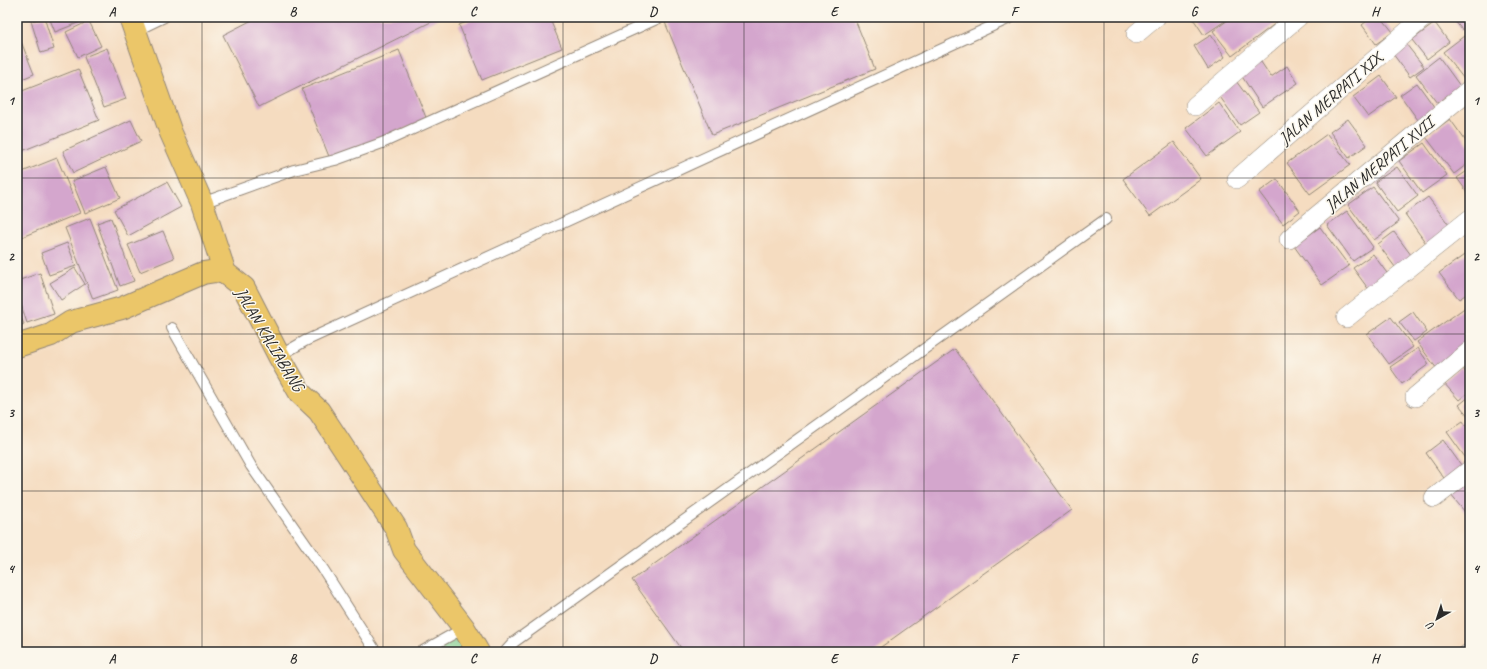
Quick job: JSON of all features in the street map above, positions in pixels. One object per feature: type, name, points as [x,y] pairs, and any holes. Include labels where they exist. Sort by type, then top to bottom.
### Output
[{"type":"main road","name":"JALAN KALIABANG","points":[[132,24],[171,133],[202,203],[226,273],[244,288],[300,393],[319,411],[396,528],[404,550],[464,628],[478,652]]},
{"type":"main road","points":[[17,346],[51,336],[71,322],[122,308],[203,273],[216,271],[226,273]]},
{"type":"street","points":[[1136,34],[1156,17]]},
{"type":"street","points":[[1195,106],[1298,17]]},
{"type":"street","name":"JALAN MERPATI XIX","points":[[1237,179],[1424,17]]},
{"type":"street","name":"JALAN MERPATI XVII","points":[[1289,239],[1470,89]]},
{"type":"street","points":[[1346,318],[1470,219]]},
{"type":"street","points":[[1415,397],[1470,351]]},
{"type":"street","points":[[1434,498],[1470,470]]},
{"type":"lane","points":[[132,24],[164,17]]},
{"type":"lane","points":[[202,203],[294,170],[335,160],[382,143],[660,17]]},
{"type":"lane","points":[[279,356],[305,341],[1012,17]]},
{"type":"lane","points":[[505,652],[514,642],[1106,220]]},
{"type":"lane","points":[[172,328],[251,466],[323,569],[376,652]]},
{"type":"lane","points":[[421,652],[464,628]]},
{"type":"lane","points":[[1464,652],[1470,648]]},
{"type":"green space","points":[[464,628],[478,652],[421,652]]},
{"type":"building","points":[[44,17],[54,49],[41,53],[31,21]]},
{"type":"building","points":[[49,17],[93,17],[55,32]]},
{"type":"building","points":[[258,17],[441,17],[259,107],[223,35]]},
{"type":"building","points":[[480,17],[549,17],[562,48],[482,80],[459,25]]},
{"type":"building","points":[[672,17],[854,17],[875,69],[712,135],[664,20]]},
{"type":"building","points":[[1192,17],[1223,17],[1225,21],[1204,35]]},
{"type":"building","points":[[1232,17],[1278,17],[1280,20],[1232,56],[1213,31]]},
{"type":"building","points":[[1372,17],[1381,17],[1393,32],[1376,44],[1362,25]]},
{"type":"building","points":[[1452,17],[1470,17],[1470,24],[1462,30]]},
{"type":"building","points":[[89,21],[101,46],[78,57],[66,32]]},
{"type":"building","points":[[1435,23],[1449,42],[1427,59],[1412,40]]},
{"type":"building","points":[[1211,35],[1225,57],[1208,69],[1194,46]]},
{"type":"building","points":[[1464,36],[1470,43],[1470,75],[1464,79],[1443,52]]},
{"type":"building","points":[[20,39],[34,74],[17,81],[17,40]]},
{"type":"building","points":[[1406,44],[1424,67],[1410,77],[1393,54]]},
{"type":"building","points":[[107,48],[126,99],[104,107],[84,57]]},
{"type":"building","points":[[399,50],[427,120],[330,159],[302,89]]},
{"type":"building","points":[[1439,57],[1460,86],[1437,103],[1416,75]]},
{"type":"building","points":[[1261,62],[1271,77],[1287,66],[1298,83],[1262,107],[1241,75]]},
{"type":"building","points":[[78,69],[99,120],[17,153],[17,93]]},
{"type":"building","points":[[1381,76],[1396,97],[1368,117],[1353,97]]},
{"type":"building","points":[[1236,81],[1259,112],[1240,125],[1218,94]]},
{"type":"building","points":[[1417,83],[1435,108],[1418,120],[1400,95]]},
{"type":"building","points":[[1219,103],[1240,132],[1207,156],[1186,128]]},
{"type":"building","points":[[1348,119],[1367,145],[1349,158],[1330,132]]},
{"type":"building","points":[[1450,119],[1470,147],[1470,162],[1454,174],[1426,137]]},
{"type":"building","points":[[131,120],[141,141],[73,173],[63,151]]},
{"type":"building","points":[[1327,134],[1350,165],[1310,194],[1287,163]]},
{"type":"building","points":[[1174,142],[1201,179],[1150,216],[1123,179]]},
{"type":"building","points":[[1424,143],[1447,175],[1422,193],[1399,161]]},
{"type":"building","points":[[57,158],[80,213],[17,239],[17,174]]},
{"type":"building","points":[[106,167],[120,198],[85,213],[72,181]]},
{"type":"building","points":[[1397,167],[1418,196],[1397,212],[1375,182]]},
{"type":"building","points":[[1470,169],[1470,196],[1457,178]]},
{"type":"building","points":[[1277,179],[1300,211],[1283,224],[1259,192]]},
{"type":"building","points":[[167,182],[181,207],[128,236],[114,210]]},
{"type":"building","points":[[1373,187],[1399,222],[1374,240],[1348,205]]},
{"type":"building","points":[[1428,197],[1452,229],[1428,246],[1405,214]]},
{"type":"building","points":[[1347,211],[1373,247],[1353,261],[1327,225]]},
{"type":"building","points":[[90,218],[118,290],[93,299],[65,228]]},
{"type":"building","points":[[111,218],[134,281],[120,286],[97,223]]},
{"type":"building","points":[[1320,227],[1349,266],[1322,285],[1294,246]]},
{"type":"building","points":[[163,231],[174,258],[140,272],[128,245]]},
{"type":"building","points":[[1394,232],[1414,259],[1398,271],[1378,244]]},
{"type":"building","points":[[67,243],[76,266],[49,275],[41,253]]},
{"type":"building","points":[[1467,253],[1470,257],[1470,292],[1459,299],[1439,273]]},
{"type":"building","points":[[1373,254],[1392,280],[1372,294],[1353,268]]},
{"type":"building","points":[[75,268],[85,284],[61,300],[50,283]]},
{"type":"building","points":[[40,273],[54,314],[27,323],[17,292],[17,281]]},
{"type":"building","points":[[1470,304],[1470,345],[1437,369],[1417,342]]},
{"type":"building","points":[[17,308],[24,324],[17,327]]},
{"type":"building","points":[[1413,312],[1427,332],[1414,341],[1399,322]]},
{"type":"building","points":[[1391,317],[1413,347],[1389,364],[1367,334]]},
{"type":"building","points":[[1418,348],[1429,364],[1402,384],[1390,367]]},
{"type":"building","points":[[955,349],[1072,510],[874,652],[684,652],[632,580]]},
{"type":"building","points":[[1461,367],[1470,377],[1470,391],[1459,400],[1443,382]]},
{"type":"building","points":[[1470,396],[1470,418],[1459,405]]},
{"type":"building","points":[[1463,421],[1470,432],[1470,464],[1447,432]]},
{"type":"building","points":[[1443,440],[1464,469],[1446,481],[1426,453]]},
{"type":"building","points":[[1467,480],[1470,483],[1470,518],[1450,494]]}]
